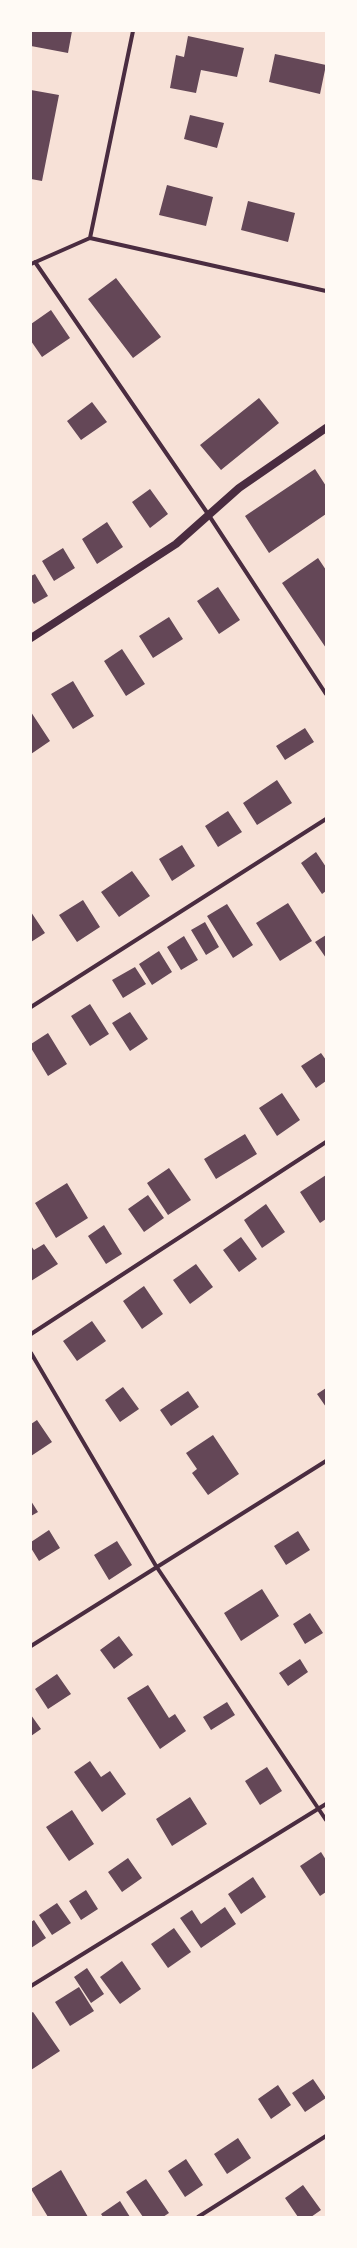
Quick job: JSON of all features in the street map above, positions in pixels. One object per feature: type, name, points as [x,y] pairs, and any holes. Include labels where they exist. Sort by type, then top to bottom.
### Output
[{"type":"main road","points":[[31,638],[176,544],[239,488],[326,428]]},
{"type":"street","points":[[90,238],[133,31]]},
{"type":"street","points":[[326,290],[90,238],[33,263],[208,514],[326,694]]},
{"type":"street","points":[[31,1007],[326,819]]},
{"type":"street","points":[[31,1334],[326,1142]]},
{"type":"street","points":[[31,1353],[156,1566],[326,1820]]},
{"type":"street","points":[[31,1646],[156,1566],[326,1461]]},
{"type":"street","points":[[31,1986],[326,1804]]},
{"type":"street","points":[[198,2217],[326,2136]]},
{"type":"building","points":[[31,31],[72,31],[68,53],[31,46]]},
{"type":"building","points":[[188,36],[244,48],[237,77],[201,70],[196,93],[170,88],[176,55],[184,57]]},
{"type":"building","points":[[275,54],[326,65],[320,94],[269,82]]},
{"type":"building","points":[[31,90],[59,95],[42,181],[31,179]]},
{"type":"building","points":[[190,115],[224,123],[217,148],[184,139]]},
{"type":"building","points":[[167,185],[213,197],[206,226],[159,215]]},
{"type":"building","points":[[248,201],[295,213],[288,242],[241,230]]},
{"type":"building","points":[[116,278],[161,337],[133,358],[88,299]]},
{"type":"building","points":[[51,310],[70,338],[42,357],[31,341],[31,324]]},
{"type":"building","points":[[259,398],[279,423],[221,470],[200,445]]},
{"type":"building","points":[[92,402],[107,422],[81,440],[67,421]]},
{"type":"building","points":[[315,469],[326,486],[326,514],[269,553],[245,516]]},
{"type":"building","points":[[150,489],[168,514],[150,528],[132,502]]},
{"type":"building","points":[[107,522],[123,547],[97,564],[82,539]]},
{"type":"building","points":[[63,548],[75,568],[54,581],[42,561]]},
{"type":"building","points":[[318,558],[326,570],[326,648],[282,583]]},
{"type":"building","points":[[35,574],[48,596],[34,604],[31,600],[31,576]]},
{"type":"building","points":[[218,587],[240,620],[219,634],[197,601]]},
{"type":"building","points":[[169,617],[183,639],[153,658],[139,636]]},
{"type":"building","points":[[122,649],[145,684],[126,696],[104,661]]},
{"type":"building","points":[[73,681],[94,716],[73,729],[51,694]]},
{"type":"building","points":[[31,712],[50,741],[31,754]]},
{"type":"building","points":[[305,728],[314,742],[285,760],[276,746]]},
{"type":"building","points":[[277,780],[292,803],[257,825],[243,803]]},
{"type":"building","points":[[228,811],[242,832],[218,847],[205,826]]},
{"type":"building","points":[[182,845],[195,866],[172,881],[159,859]]},
{"type":"building","points":[[316,852],[326,867],[326,891],[322,894],[301,863]]},
{"type":"building","points":[[132,871],[150,896],[119,917],[101,892]]},
{"type":"building","points":[[83,900],[100,927],[77,942],[59,915]]},
{"type":"building","points":[[288,903],[312,941],[280,961],[256,923]]},
{"type":"building","points":[[227,904],[253,945],[233,958],[207,916]]},
{"type":"building","points":[[31,912],[45,933],[31,942]]},
{"type":"building","points":[[205,922],[219,947],[206,955],[191,930]]},
{"type":"building","points":[[326,935],[326,958],[315,942]]},
{"type":"building","points":[[184,936],[198,960],[181,970],[167,947]]},
{"type":"building","points":[[159,951],[172,972],[152,985],[139,964]]},
{"type":"building","points":[[135,967],[146,984],[123,998],[112,980]]},
{"type":"building","points":[[90,1004],[109,1034],[90,1046],[71,1016]]},
{"type":"building","points":[[130,1012],[148,1039],[130,1051],[112,1023]]},
{"type":"building","points":[[48,1033],[67,1064],[48,1076],[31,1048],[31,1044]]},
{"type":"building","points":[[321,1053],[326,1060],[326,1081],[316,1088],[301,1066]]},
{"type":"building","points":[[282,1093],[300,1120],[277,1136],[259,1108]]},
{"type":"building","points":[[245,1134],[257,1154],[216,1179],[204,1159]]},
{"type":"building","points":[[169,1168],[191,1200],[168,1215],[147,1183]]},
{"type":"building","points":[[326,1175],[326,1219],[320,1223],[300,1192]]},
{"type":"building","points":[[67,1183],[88,1218],[56,1238],[35,1203]]},
{"type":"building","points":[[148,1195],[164,1218],[144,1232],[128,1209]]},
{"type":"building","points":[[266,1204],[285,1232],[262,1248],[244,1220]]},
{"type":"building","points":[[104,1225],[122,1254],[106,1264],[88,1236]]},
{"type":"building","points":[[241,1237],[257,1259],[239,1272],[223,1250]]},
{"type":"building","points":[[44,1244],[58,1264],[31,1281],[31,1246],[34,1250]]},
{"type":"building","points":[[196,1264],[213,1287],[190,1304],[173,1280]]},
{"type":"building","points":[[144,1286],[163,1314],[142,1329],[123,1301]]},
{"type":"building","points":[[92,1321],[106,1341],[77,1361],[63,1341]]},
{"type":"building","points":[[123,1387],[139,1409],[120,1422],[105,1400]]},
{"type":"building","points":[[326,1388],[326,1407],[317,1394]]},
{"type":"building","points":[[188,1391],[199,1407],[171,1426],[160,1410]]},
{"type":"building","points":[[37,1420],[52,1442],[31,1456],[31,1424]]},
{"type":"building","points":[[213,1435],[239,1474],[208,1495],[192,1473],[197,1469],[186,1453]]},
{"type":"building","points":[[31,1501],[38,1512],[31,1516]]},
{"type":"building","points":[[49,1530],[60,1548],[39,1561],[31,1548],[31,1542]]},
{"type":"building","points":[[298,1531],[310,1550],[286,1565],[274,1546]]},
{"type":"building","points":[[117,1541],[132,1565],[109,1580],[94,1555]]},
{"type":"building","points":[[262,1589],[279,1616],[241,1641],[224,1613]]},
{"type":"building","points":[[310,1613],[323,1633],[305,1644],[293,1624]]},
{"type":"building","points":[[119,1636],[133,1655],[114,1669],[100,1650]]},
{"type":"building","points":[[300,1659],[308,1672],[288,1686],[279,1673]]},
{"type":"building","points":[[57,1674],[71,1694],[48,1709],[35,1689]]},
{"type":"building","points":[[148,1685],[169,1718],[175,1714],[186,1731],[160,1749],[127,1698]]},
{"type":"building","points":[[227,1702],[235,1715],[211,1730],[203,1717]]},
{"type":"building","points":[[31,1715],[41,1729],[31,1736]]},
{"type":"building","points":[[90,1761],[101,1777],[110,1771],[126,1794],[102,1812],[74,1772]]},
{"type":"building","points":[[267,1767],[282,1791],[260,1805],[245,1781]]},
{"type":"building","points":[[190,1797],[207,1824],[172,1846],[156,1819]]},
{"type":"building","points":[[72,1810],[94,1844],[69,1861],[46,1827]]},
{"type":"building","points":[[321,1852],[326,1860],[326,1892],[320,1896],[300,1866]]},
{"type":"building","points":[[128,1858],[142,1878],[122,1892],[108,1872]]},
{"type":"building","points":[[253,1877],[266,1897],[241,1914],[228,1894]]},
{"type":"building","points":[[86,1890],[98,1909],[81,1920],[69,1901]]},
{"type":"building","points":[[57,1903],[71,1923],[52,1935],[39,1915]]},
{"type":"building","points":[[225,1907],[236,1924],[201,1948],[180,1918],[192,1910],[201,1924]]},
{"type":"building","points":[[34,1920],[46,1938],[31,1948],[31,1922]]},
{"type":"building","points":[[174,1928],[191,1952],[168,1968],[151,1944]]},
{"type":"building","points":[[122,1961],[141,1989],[120,2004],[100,1977]]},
{"type":"building","points":[[87,1968],[104,1994],[91,2003],[74,1977]]},
{"type":"building","points":[[79,1987],[94,2011],[70,2026],[55,2002]]},
{"type":"building","points":[[33,2012],[60,2051],[31,2070],[31,2013]]},
{"type":"building","points":[[313,2079],[326,2098],[305,2112],[292,2093]]},
{"type":"building","points":[[278,2085],[291,2105],[271,2119],[258,2099]]},
{"type":"building","points":[[238,2138],[251,2158],[227,2174],[214,2154]]},
{"type":"building","points":[[186,2159],[203,2185],[185,2197],[168,2171]]},
{"type":"building","points":[[61,2170],[88,2217],[48,2217],[31,2189]]},
{"type":"building","points":[[146,2179],[169,2213],[163,2217],[143,2217],[126,2192]]},
{"type":"building","points":[[303,2185],[321,2210],[311,2217],[298,2217],[285,2198]]},
{"type":"building","points":[[120,2201],[130,2217],[103,2217],[101,2214]]}]
